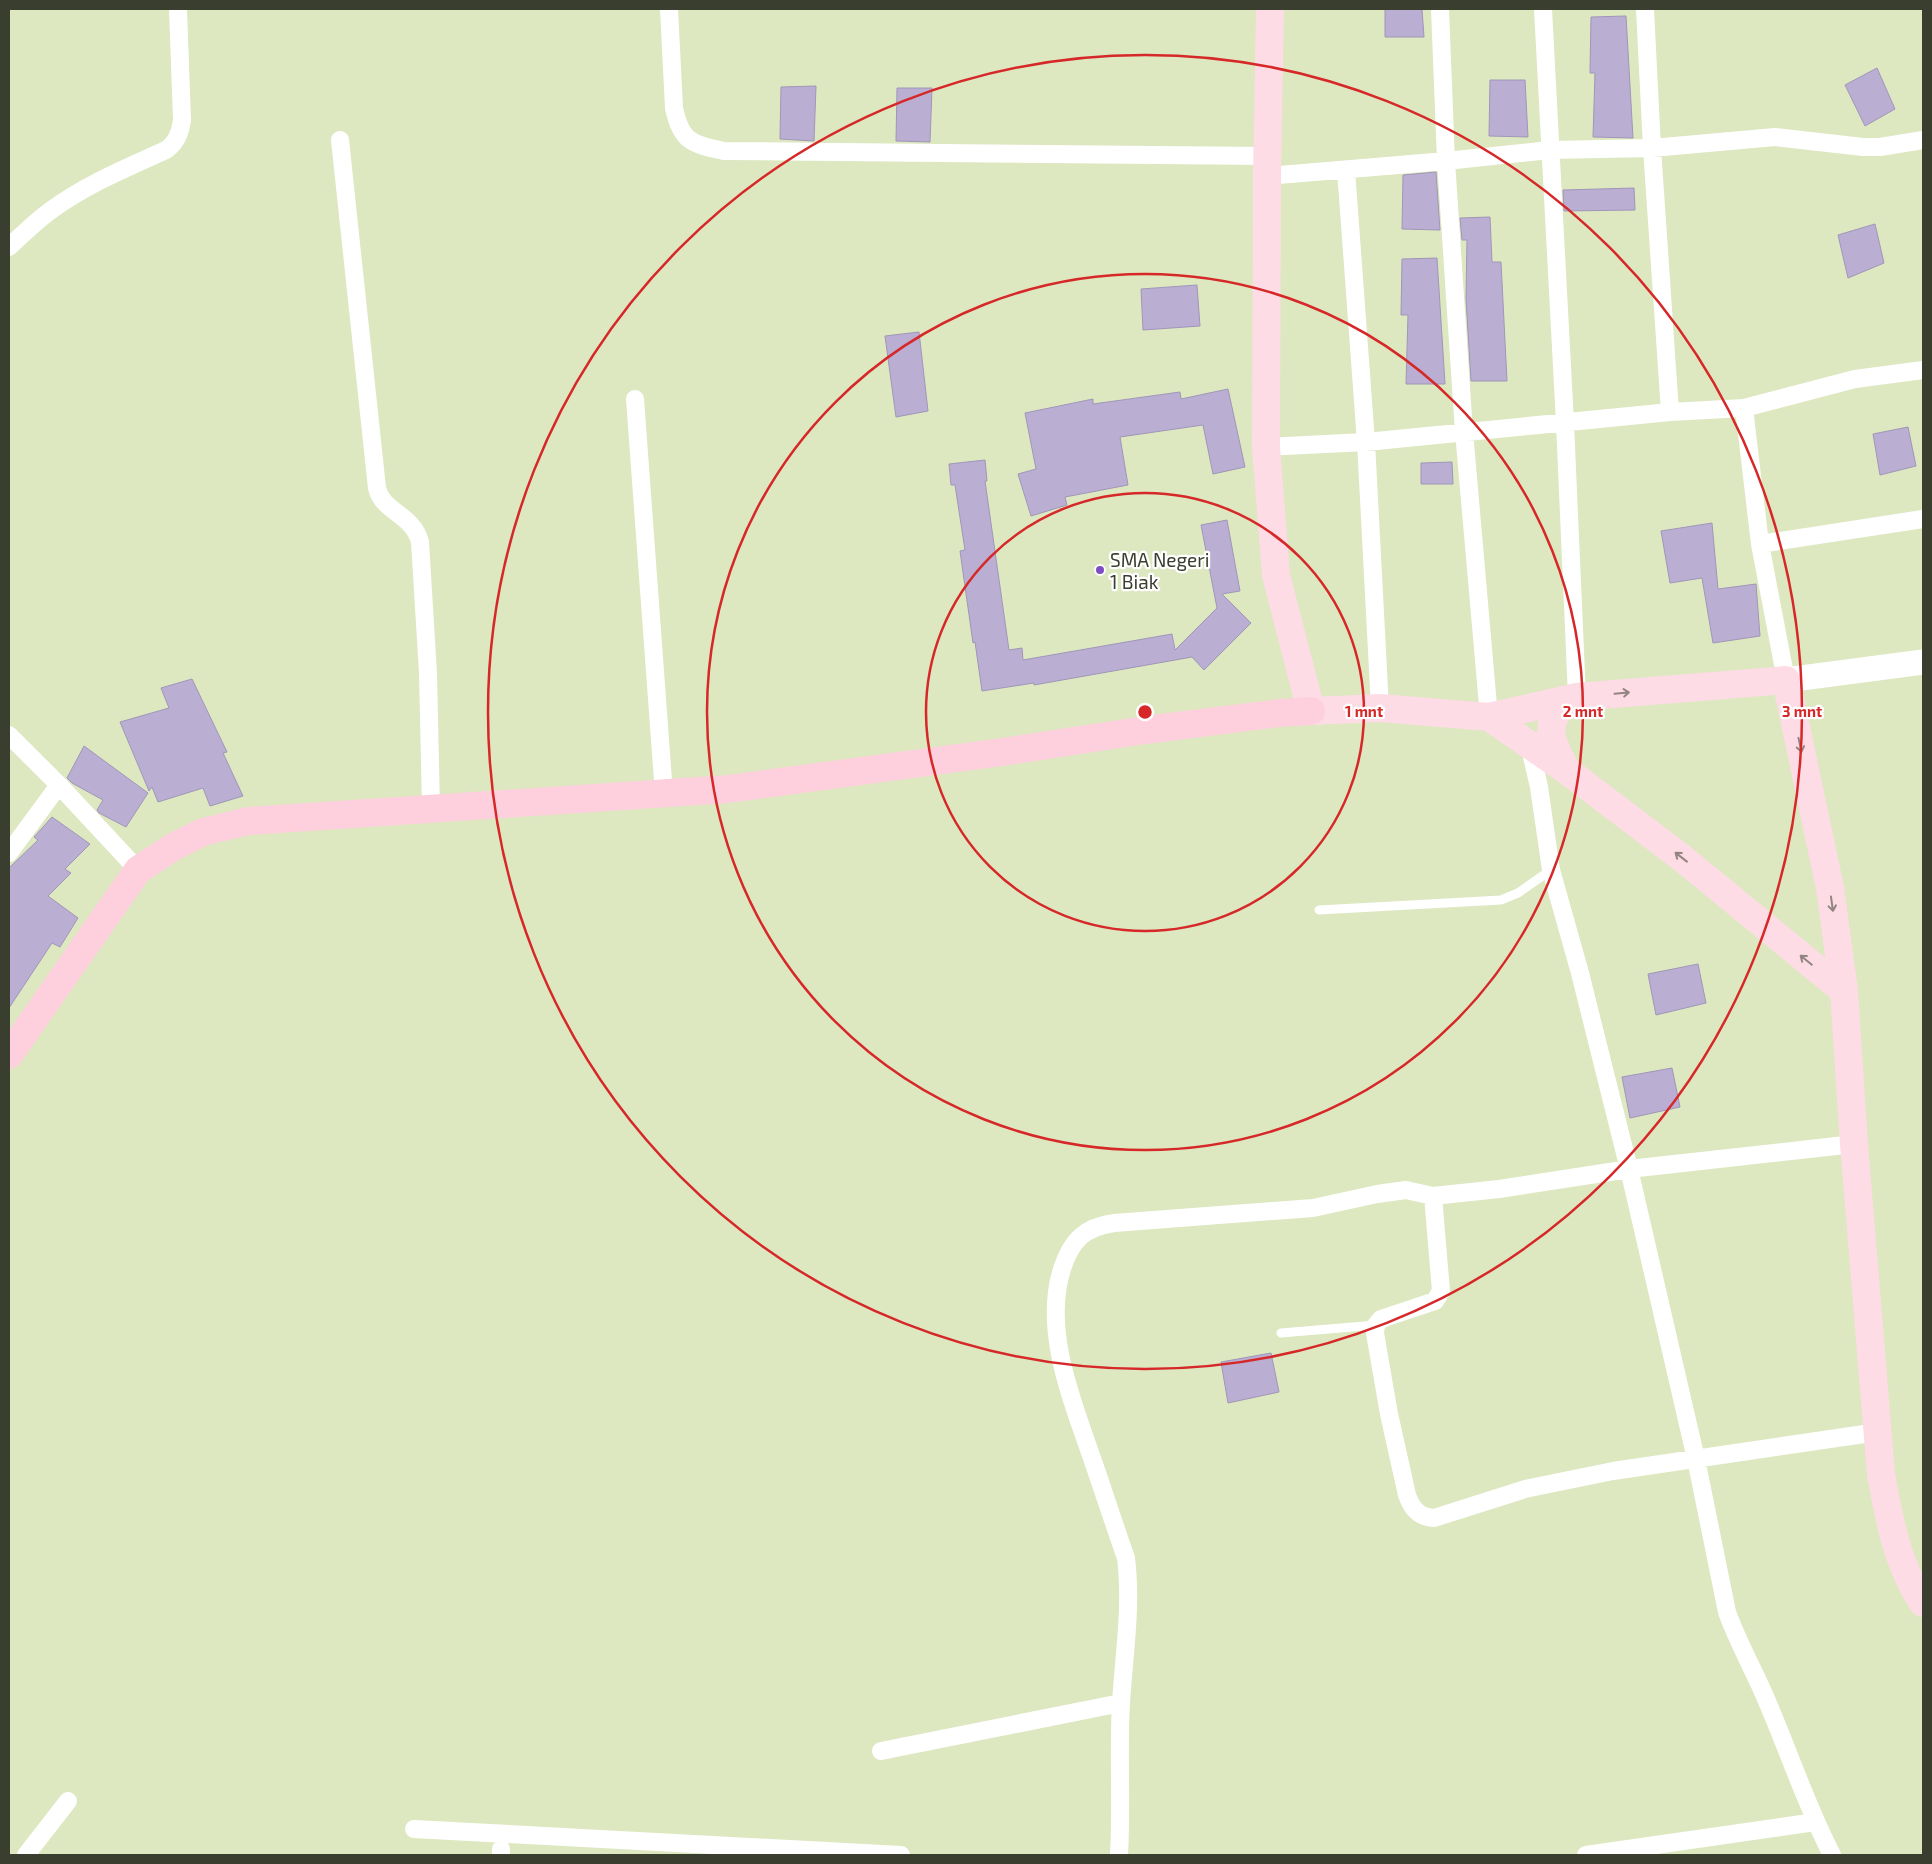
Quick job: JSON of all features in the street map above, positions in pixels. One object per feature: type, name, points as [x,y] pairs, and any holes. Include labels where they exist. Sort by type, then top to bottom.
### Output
[{"type":"highway","points":[[9,1055],[138,870],[173,847],[203,832],[248,821],[728,789],[1002,752],[1145,730],[1280,712],[1311,711]]},
{"type":"main road","points":[[1270,9],[1267,166],[1266,447],[1276,575],[1311,711],[1380,708],[1488,717],[1577,697],[1786,680],[1923,662]]},
{"type":"main road","points":[[1786,680],[1830,888],[1844,991],[1854,1144],[1881,1474],[1890,1526],[1903,1564],[1923,1603]]},
{"type":"main road","points":[[1566,770],[1550,736],[1552,720],[1558,711],[1577,697]]},
{"type":"main road","points":[[1488,717],[1530,748],[1566,770],[1682,858],[1844,991]]},
{"type":"street","points":[[9,247],[49,212],[73,196],[106,177],[173,145],[181,129],[182,120],[178,9]]},
{"type":"street","points":[[669,9],[674,108],[677,124],[690,140],[698,145],[724,150],[1346,170],[1550,150],[1652,148],[1775,137],[1863,147],[1923,140]]},
{"type":"street","points":[[1440,9],[1446,161],[1464,432],[1488,717]]},
{"type":"street","points":[[1542,9],[1566,424],[1577,697]]},
{"type":"street","points":[[1645,9],[1652,148],[1670,412]]},
{"type":"street","points":[[340,140],[378,495],[413,525],[420,542],[428,673],[431,808]]},
{"type":"street","points":[[1346,170],[1366,442],[1380,708]]},
{"type":"street","points":[[1266,447],[1366,442],[1566,424],[1670,412],[1744,408],[1855,379],[1923,370]]},
{"type":"street","points":[[635,399],[664,794]]},
{"type":"street","points":[[1744,408],[1760,544],[1786,680]]},
{"type":"street","points":[[1760,544],[1923,519]]},
{"type":"street","points":[[9,735],[59,785],[138,870]]},
{"type":"street","points":[[1530,748],[1539,787],[1551,870],[1580,973],[1629,1169],[1696,1458],[1727,1612],[1735,1634],[1763,1691],[1815,1822],[1832,1855]]},
{"type":"street","points":[[9,854],[59,785]]},
{"type":"street","points":[[1119,1855],[1121,1703],[1127,1643],[1129,1582],[1126,1558],[1070,1393],[1057,1335],[1055,1313],[1057,1283],[1066,1255],[1074,1242],[1086,1232],[1099,1225],[1313,1208],[1399,1191],[1412,1191],[1433,1196],[1499,1190],[1629,1169],[1854,1144]]},
{"type":"street","points":[[1433,1196],[1439,1296],[1432,1303],[1381,1319],[1376,1325],[1375,1333],[1389,1414],[1407,1496],[1417,1512],[1426,1517],[1434,1518],[1535,1487],[1613,1471],[1878,1432]]},
{"type":"street","points":[[881,1751],[1121,1703]]},
{"type":"street","points":[[26,1855],[68,1802]]},
{"type":"street","points":[[1586,1855],[1815,1822]]},
{"type":"street","points":[[414,1829],[901,1855]]},
{"type":"lane","points":[[1319,910],[1502,900],[1518,893],[1551,870]]},
{"type":"lane","points":[[1281,1334],[1376,1325]]},
{"type":"building","points":[[1385,9],[1422,9],[1424,37],[1385,37]]},
{"type":"building","points":[[1626,16],[1633,138],[1593,137],[1595,73],[1590,73],[1591,17]]},
{"type":"building","points":[[1877,68],[1895,109],[1865,126],[1845,85]]},
{"type":"building","points":[[1490,80],[1525,80],[1528,137],[1489,136]]},
{"type":"building","points":[[816,86],[814,141],[780,139],[781,87]]},
{"type":"building","points":[[897,88],[932,88],[930,142],[896,141]]},
{"type":"building","points":[[1436,172],[1440,230],[1402,229],[1403,175]]},
{"type":"building","points":[[1634,188],[1635,210],[1564,211],[1563,190]]},
{"type":"building","points":[[1490,217],[1492,262],[1501,262],[1507,381],[1471,381],[1466,299],[1467,240],[1462,240],[1460,218]]},
{"type":"building","points":[[1875,224],[1884,263],[1848,278],[1838,235]]},
{"type":"building","points":[[1437,258],[1445,384],[1406,384],[1408,315],[1401,315],[1402,259]]},
{"type":"building","points":[[1197,285],[1200,326],[1143,330],[1141,289]]},
{"type":"building","points":[[919,332],[928,411],[896,417],[885,336]]},
{"type":"building","points":[[1228,389],[1245,467],[1213,474],[1203,425],[1120,437],[1128,485],[1065,497],[1067,505],[1031,516],[1018,474],[1036,469],[1025,413],[1093,399],[1093,404],[1180,392],[1181,399]]},
{"type":"building","points":[[1908,427],[1916,466],[1880,475],[1873,434]]},
{"type":"building","points":[[985,460],[987,481],[985,481],[1009,650],[1022,648],[1023,660],[1172,634],[1175,650],[1217,608],[1201,525],[1227,520],[1240,591],[1222,594],[1251,623],[1204,670],[1192,657],[1034,685],[1034,683],[982,691],[960,551],[965,550],[955,485],[951,485],[949,464]]},
{"type":"building","points":[[1452,462],[1453,484],[1421,484],[1421,463]]},
{"type":"building","points":[[1712,523],[1718,589],[1756,584],[1760,636],[1713,643],[1702,578],[1670,583],[1661,531]]},
{"type":"building","points":[[192,679],[227,752],[223,753],[243,796],[210,806],[203,788],[158,802],[152,787],[149,791],[120,722],[169,708],[161,688]]},
{"type":"building","points":[[84,746],[148,793],[126,827],[99,813],[97,810],[103,800],[72,783],[67,778]]},
{"type":"building","points":[[52,817],[90,844],[65,869],[71,873],[48,896],[78,918],[60,947],[52,943],[9,1008],[9,868],[38,840],[34,837]]},
{"type":"building","points":[[1698,964],[1706,1003],[1656,1015],[1648,974]]},
{"type":"building","points":[[1672,1068],[1680,1107],[1630,1118],[1622,1077]]},
{"type":"building","points":[[1271,1353],[1279,1392],[1228,1403],[1221,1362]]},
{"type":"place","name":"SMA Negeri 1 Biak","points":[[1100,570]]}]
